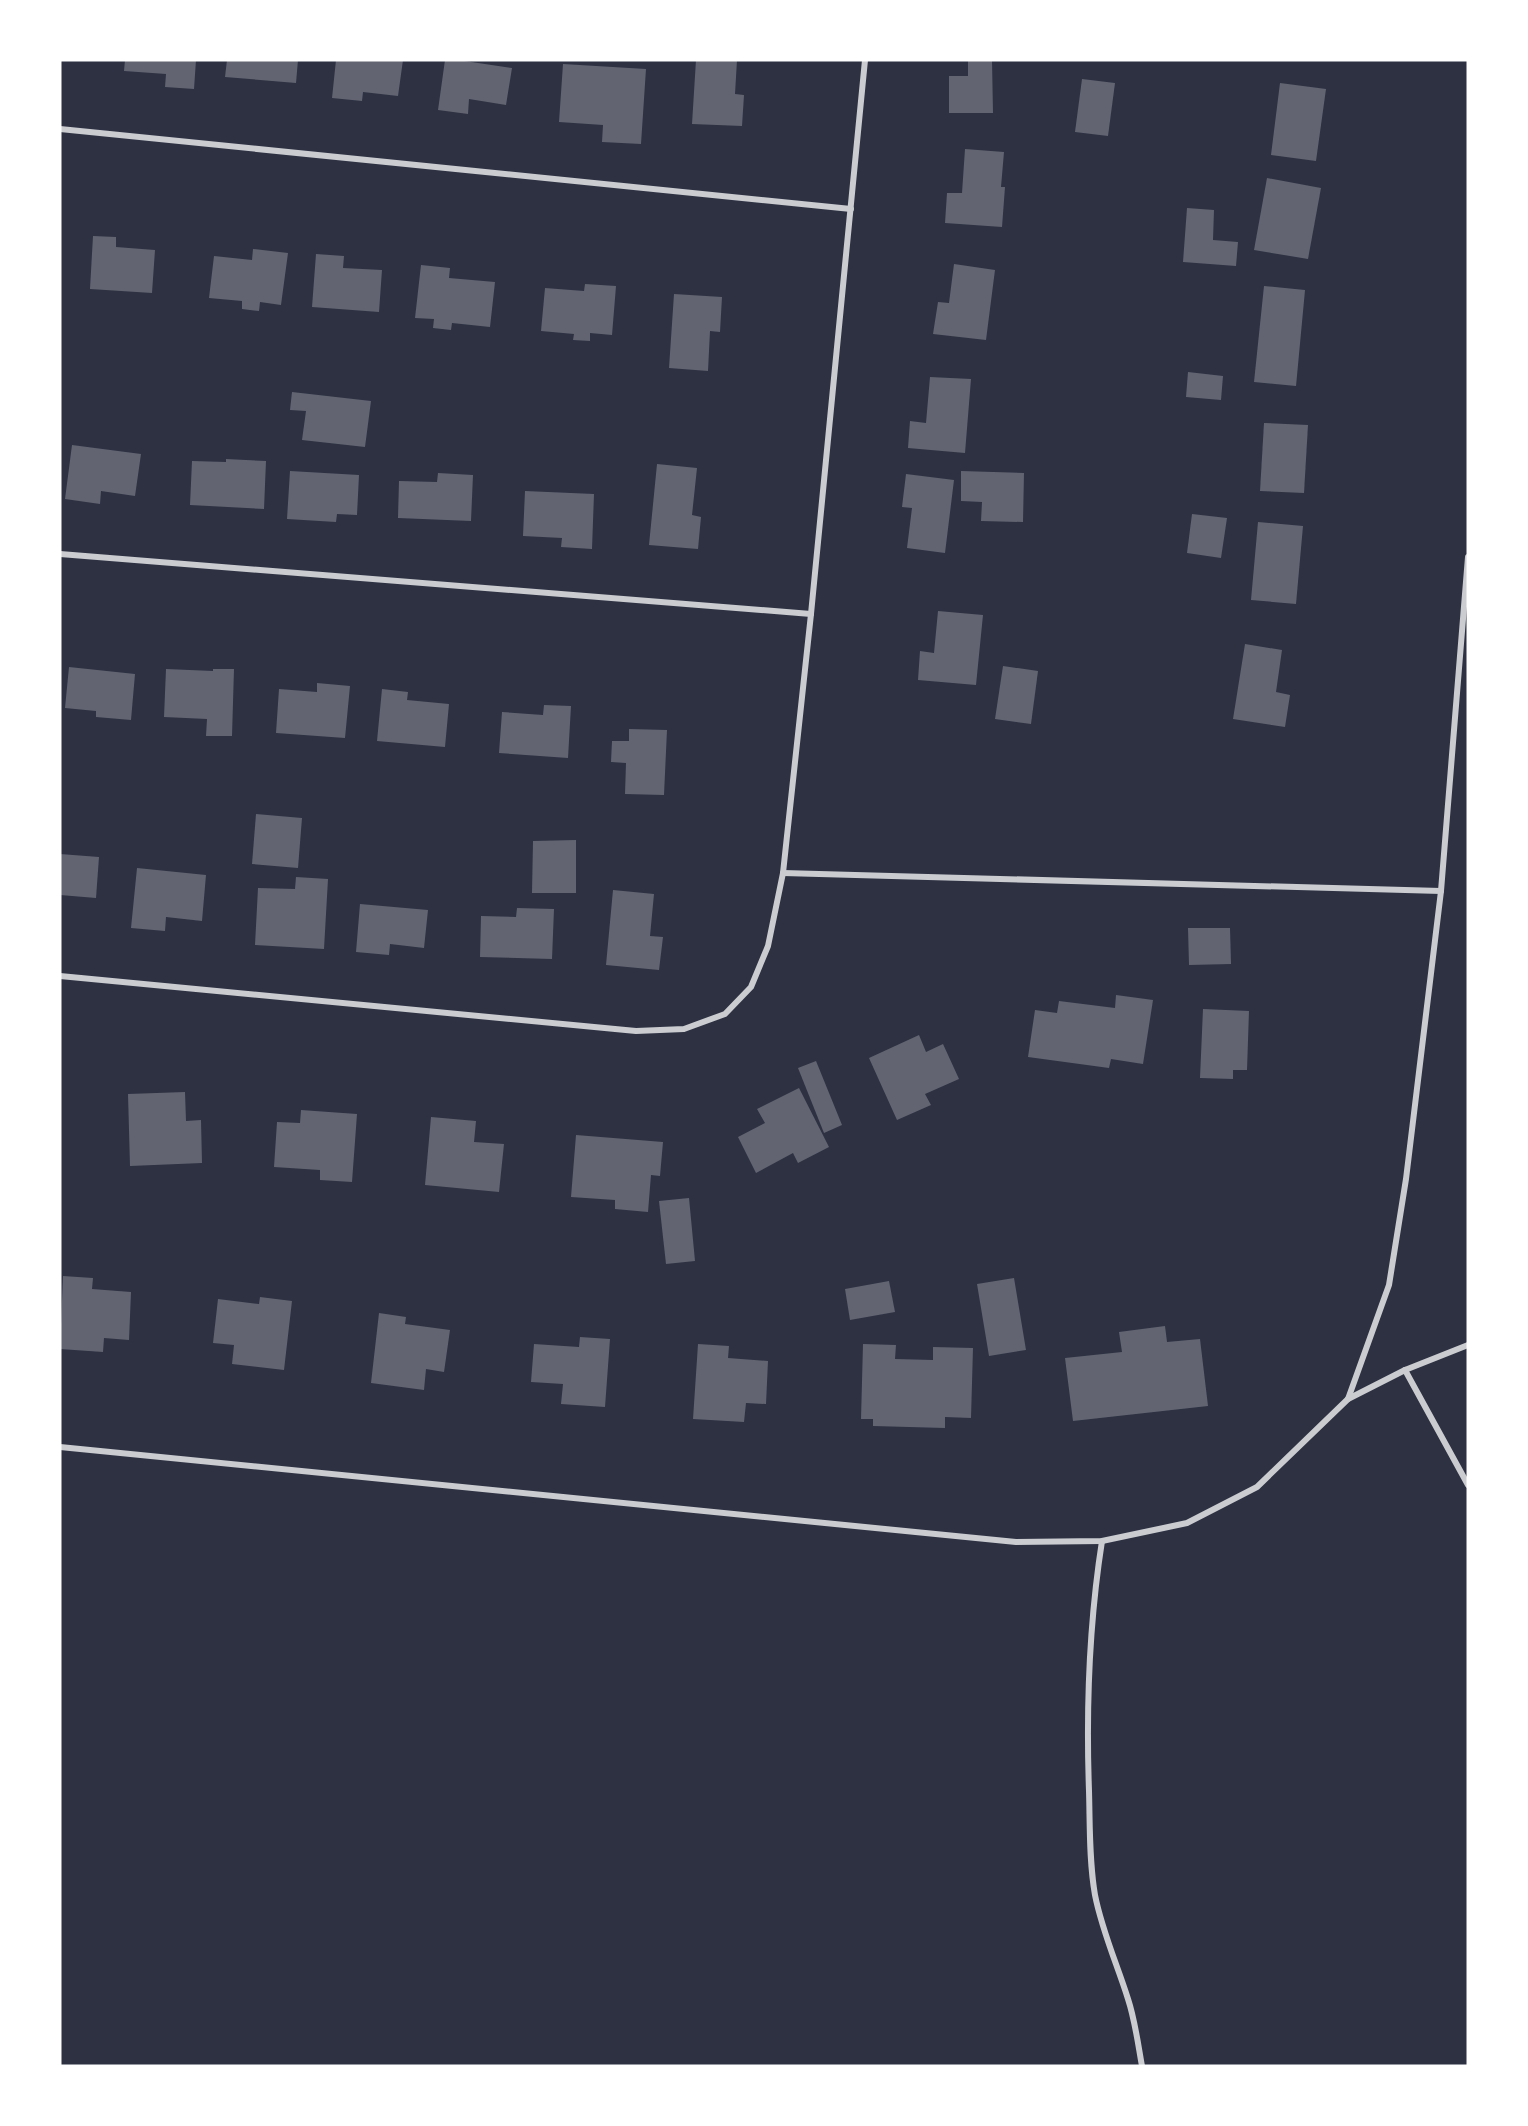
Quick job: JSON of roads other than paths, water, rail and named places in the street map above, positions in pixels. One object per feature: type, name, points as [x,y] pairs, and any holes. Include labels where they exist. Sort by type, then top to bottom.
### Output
[{"type":"street","points":[[60,976],[636,1031],[684,1029],[725,1014],[751,987],[768,946],[783,873],[811,614],[865,60]]},
{"type":"street","points":[[60,129],[850,209]]},
{"type":"street","points":[[60,554],[811,614]]},
{"type":"street","points":[[1348,1399],[1389,1285],[1406,1179],[1441,891],[1468,557]]},
{"type":"street","points":[[783,873],[1441,891]]},
{"type":"street","points":[[60,1447],[1016,1542],[1102,1541],[1187,1523],[1257,1488],[1348,1399],[1405,1370],[1468,1346]]},
{"type":"street","points":[[1405,1370],[1468,1485]]},
{"type":"street","points":[[1102,1541],[1095,1587],[1087,1724],[1090,1828],[1095,1894],[1109,1946],[1129,2001],[1142,2066]]}]
